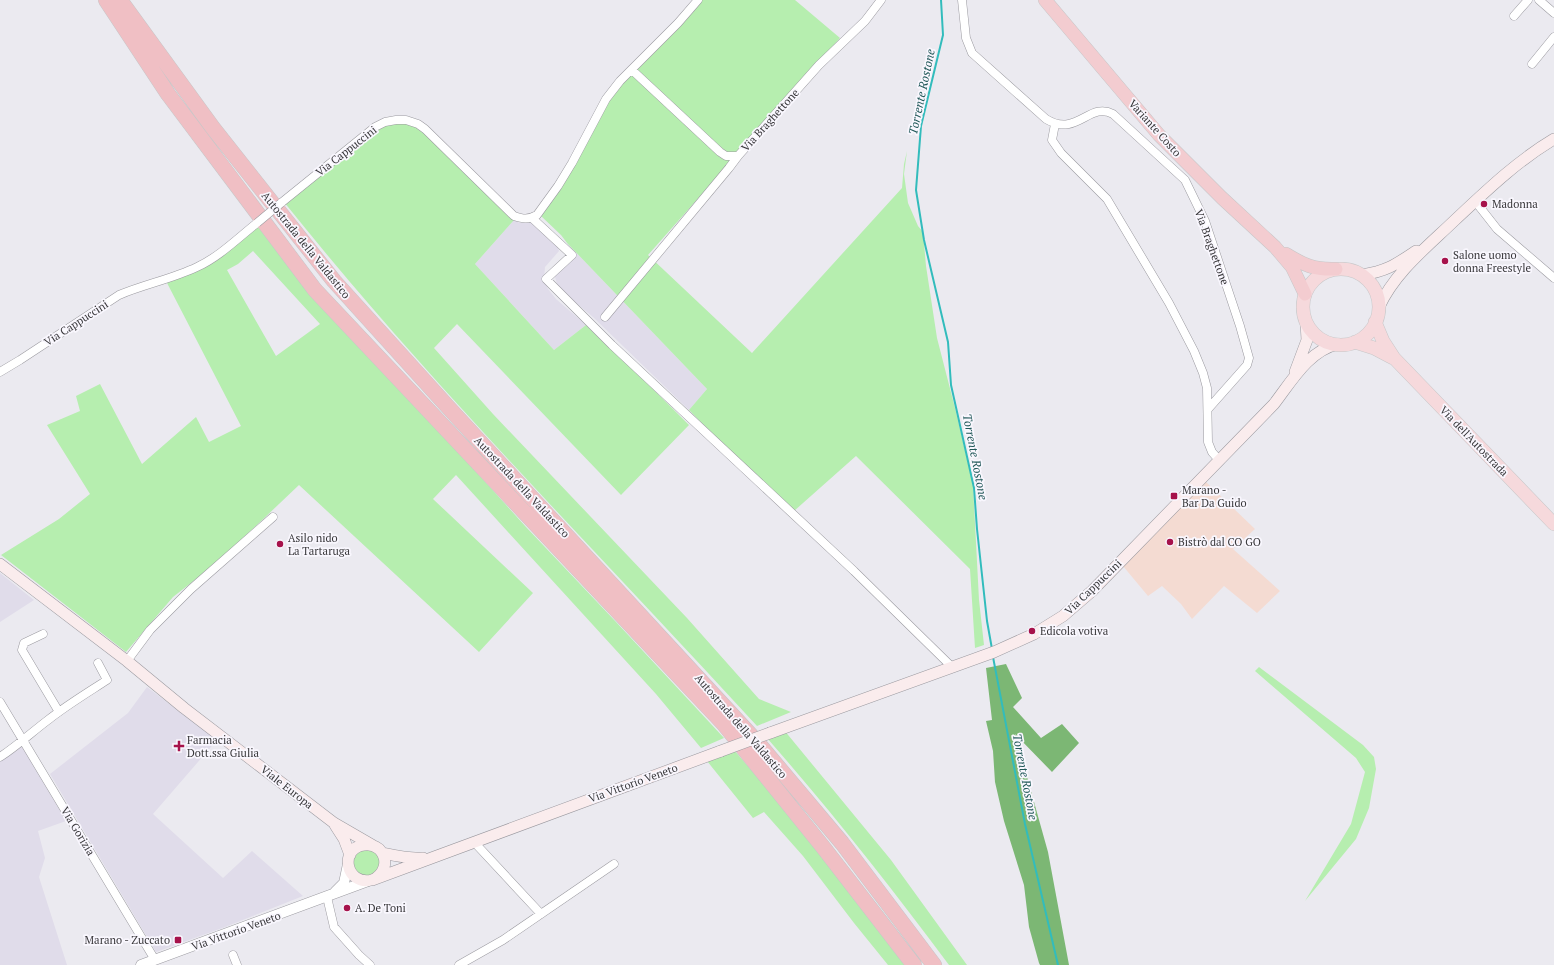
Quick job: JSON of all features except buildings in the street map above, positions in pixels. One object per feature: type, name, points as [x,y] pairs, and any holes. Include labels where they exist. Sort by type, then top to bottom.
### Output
[{"type":"highway","name":"Autostrada della Valdastico","points":[[106,0],[168,94],[314,290],[723,723],[823,847],[914,965]]},
{"type":"highway","name":"Autostrada della Valdastico","points":[[120,0],[217,134],[334,280],[448,407],[758,743],[842,843],[934,965]]},
{"type":"highway","name":"Variante Costo","points":[[1045,0],[1159,136],[1222,198],[1275,247]]},
{"type":"highway","points":[[1275,247],[1309,267],[1316,269],[1336,269]]},
{"type":"highway","points":[[1275,247],[1292,267],[1305,294]]},
{"type":"main road","points":[[1355,342],[1370,330],[1375,322],[1384,295],[1430,242],[1522,161],[1554,138]]},
{"type":"main road","points":[[1362,275],[1382,272],[1389,269],[1430,242]]},
{"type":"main road","points":[[1379,307],[1375,291],[1370,282],[1362,275],[1354,271],[1336,269],[1317,277],[1305,294],[1303,304],[1306,322],[1319,338],[1338,344],[1355,342],[1374,348],[1394,358]]},
{"type":"main road","name":"Via Cappuccini","points":[[1292,380],[1307,340],[1306,322]]},
{"type":"main road","points":[[1375,322],[1383,341],[1394,358]]},
{"type":"main road","name":"Via Cappuccini","points":[[835,709],[994,652],[1034,634],[1063,616],[1092,591],[1274,404],[1292,380],[1316,354],[1323,348],[1338,344]]},
{"type":"main road","name":"Via dell'Autostrada","points":[[1394,358],[1554,524]]},
{"type":"main road","name":"Viale Europa","points":[[0,564],[334,823],[372,845]]},
{"type":"main road","name":"Via Vittorio Veneto","points":[[372,880],[835,709]]},
{"type":"main road","name":"Viale Europa","points":[[334,823],[344,839],[349,860]]},
{"type":"main road","points":[[372,845],[362,845],[357,847],[349,860],[352,875],[357,879],[372,880],[383,872],[385,862],[382,853]]},
{"type":"main road","name":"Via Vittorio Veneto","points":[[372,845],[382,853],[414,859],[432,857]]},
{"type":"street","points":[[698,0],[620,81],[606,99],[558,186],[536,215],[532,218],[572,255],[546,279],[612,345],[854,571],[952,667]]},
{"type":"street","name":"Via Braghettone","points":[[632,70],[720,152],[726,156],[738,156],[819,65],[865,21],[881,0]]},
{"type":"street","points":[[962,0],[966,38],[972,52],[1046,119],[1055,124],[1052,140],[1061,153],[1107,199],[1169,303],[1194,351],[1203,373],[1207,388],[1208,442],[1212,452],[1219,460]]},
{"type":"street","points":[[1514,16],[1528,0]]},
{"type":"street","points":[[1539,0],[1554,13]]},
{"type":"street","points":[[1532,64],[1554,37]]},
{"type":"street","name":"Via Braghettone","points":[[1055,124],[1065,126],[1075,123],[1099,111],[1106,110],[1113,114],[1185,180],[1205,221],[1250,358],[1247,365],[1208,409]]},
{"type":"street","name":"Via Cappuccini","points":[[0,372],[119,295],[198,267],[215,257],[374,127],[385,122],[406,120],[425,129],[514,216],[522,219],[532,218]]},
{"type":"street","points":[[605,317],[738,156]]},
{"type":"street","points":[[1475,201],[1497,228],[1554,278]]},
{"type":"street","points":[[127,661],[150,630],[191,589],[273,517]]},
{"type":"street","points":[[43,634],[24,644],[22,650],[59,712]]},
{"type":"street","points":[[0,757],[24,741],[59,712],[107,680],[98,664]]},
{"type":"street","name":"Via Gorizia","points":[[0,702],[155,960]]},
{"type":"street","points":[[474,842],[541,914]]},
{"type":"street","name":"Via Vittorio Veneto","points":[[328,896],[338,890],[344,883],[349,860]]},
{"type":"street","points":[[459,965],[503,940],[614,864]]},
{"type":"street","name":"Via Vittorio Veneto","points":[[141,965],[372,880]]},
{"type":"street","points":[[328,896],[334,927],[370,965]]},
{"type":"street","points":[[232,955],[237,965]]},
{"type":"shaded area","points":[[514,220],[520,223],[532,223],[554,242],[559,251],[545,267],[544,280],[548,289],[556,299],[586,325],[554,350],[475,264]]},
{"type":"shaded area","points":[[567,243],[707,389],[689,410],[593,317],[563,292],[557,284],[554,273],[567,258],[570,249]]},
{"type":"shaded area","points":[[1205,481],[1255,529],[1233,549],[1280,591],[1257,613],[1224,586],[1192,619],[1181,604],[1162,586],[1148,596],[1123,566]]},
{"type":"shaded area","points":[[0,573],[34,600],[0,622]]},
{"type":"shaded area","points":[[147,687],[217,740],[153,814],[223,878],[252,851],[303,896],[225,927],[156,952],[50,774],[128,713]]},
{"type":"shaded area","points":[[21,745],[66,821],[38,831],[45,858],[39,877],[67,965],[0,965],[0,760]]},
{"type":"green space","points":[[699,0],[795,0],[840,38],[648,255],[752,353],[902,188],[904,164],[907,151],[904,174],[908,203],[918,226],[923,232],[926,266],[937,338],[973,485],[979,600],[984,645],[975,648],[970,569],[856,456],[794,511],[753,476],[689,410],[707,389],[561,235],[541,216],[607,103],[620,86]]},
{"type":"green space","points":[[392,122],[412,124],[422,130],[514,220],[475,264],[554,350],[586,325],[689,425],[621,495],[457,324],[434,348],[493,414],[687,618],[759,699],[791,712],[757,726],[456,403],[340,270],[284,202],[369,134]]},
{"type":"green space","points":[[259,223],[424,414],[526,527],[724,738],[701,748],[656,694],[456,475],[433,499],[533,593],[479,652],[299,485],[219,561],[173,597],[126,652],[1,555],[59,519],[90,494],[47,425],[80,411],[76,396],[100,384],[142,464],[196,417],[209,442],[241,426],[166,281],[184,275]],"holes":[[[253,251],[320,324],[276,356],[227,270],[238,264]]]},
{"type":"green space","points":[[1006,664],[1022,698],[1013,707],[1041,738],[1062,724],[1079,743],[1052,772],[1015,734],[1048,852],[1069,965],[1040,965],[1039,963],[1029,927],[1024,885],[1004,821],[995,782],[993,751],[986,721],[992,720],[986,668]]},
{"type":"green space","points":[[1259,667],[1363,745],[1374,757],[1376,769],[1369,808],[1356,839],[1305,901],[1351,824],[1365,772],[1356,758],[1255,671]]},
{"type":"green space","points":[[784,730],[891,860],[967,965],[949,965],[860,850],[767,738]]},
{"type":"green space","points":[[734,750],[784,808],[907,965],[888,965],[803,856],[764,812],[753,818],[707,761]]},
{"type":"green space","points":[[367,848],[379,855],[379,871],[368,878],[355,873],[353,857],[355,853]]},
{"type":"waterway","name":"Torrente Rostone","points":[[941,0],[943,35],[921,126],[916,190],[924,240],[948,342],[951,385],[974,488],[987,621],[992,649]]},
{"type":"waterway","name":"Torrente Rostone","points":[[993,657],[1025,824],[1058,965]]},
{"type":"place","name":"Madonna","points":[[1484,204]]},
{"type":"place","name":"Salone uomo donna Freestyle","points":[[1445,261]]},
{"type":"place","name":"Marano - Bar Da Guido","points":[[1174,496]]},
{"type":"place","name":"Bistrò dal CO GO","points":[[1170,542]]},
{"type":"place","name":"Asilo nido La Tartaruga","points":[[280,544]]},
{"type":"place","name":"Edicola votiva","points":[[1032,631]]},
{"type":"place","name":"Farmacia Dott.ssa Giulia","points":[[179,746]]},
{"type":"place","name":"A. De Toni","points":[[347,908]]},
{"type":"place","name":"Marano - Zuccato","points":[[178,940]]}]
